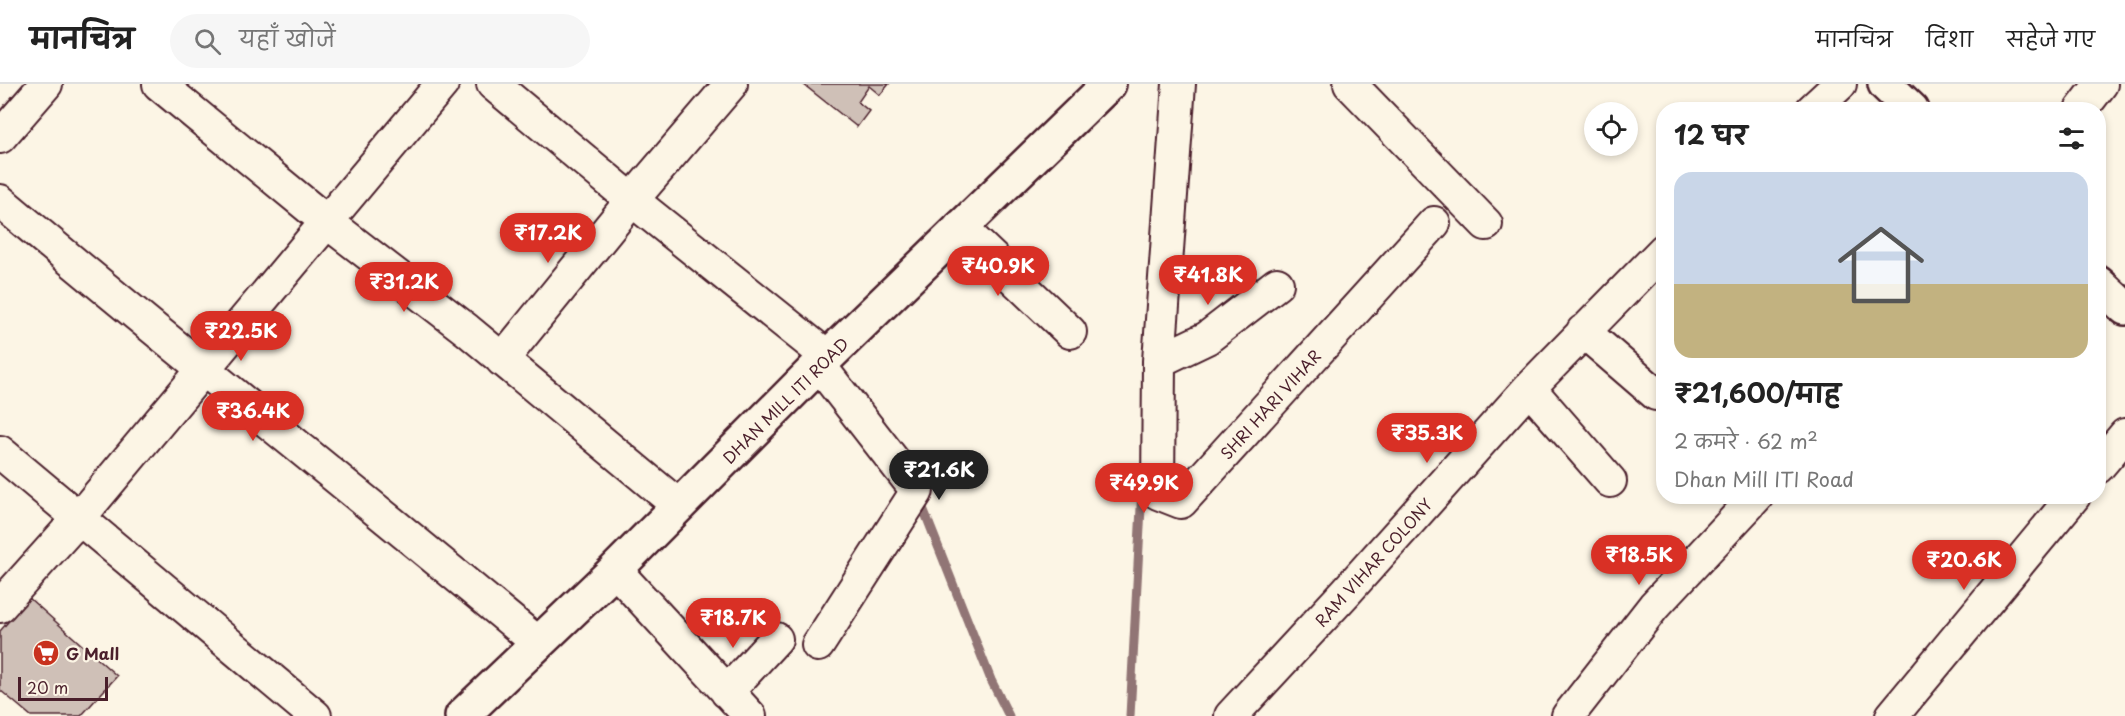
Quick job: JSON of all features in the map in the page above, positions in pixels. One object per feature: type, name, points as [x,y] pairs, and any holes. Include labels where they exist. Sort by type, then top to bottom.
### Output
[{"type":"street","points":[[0,137],[46,84]]},
{"type":"street","points":[[159,84],[327,222],[502,360],[679,506]]},
{"type":"street","points":[[0,606],[80,518],[442,84]]},
{"type":"street","points":[[493,84],[823,361],[917,491],[818,645]]},
{"type":"street","points":[[502,360],[632,200],[731,84]]},
{"type":"street","name":"DHAN MILL ITI ROAD","points":[[462,716],[615,570],[823,361],[1109,84]]},
{"type":"street","name":"SHRI HARI VIHAR","points":[[1179,84],[1159,362],[1158,493],[1181,502],[1434,223]]},
{"type":"street","points":[[1350,84],[1486,224]]},
{"type":"street","points":[[1821,102],[1840,84]]},
{"type":"street","points":[[1885,84],[1904,102]]},
{"type":"street","points":[[2087,102],[2101,84]]},
{"type":"street","points":[[0,201],[202,370],[358,494],[538,644]]},
{"type":"street","points":[[960,227],[1070,332]]},
{"type":"street","name":"RAM VIHAR COLONY","points":[[1231,716],[1346,592],[1528,387],[1656,258]]},
{"type":"street","points":[[1159,362],[1207,338],[1276,284]]},
{"type":"street","points":[[2106,291],[2125,308]]},
{"type":"street","points":[[1583,331],[1656,394]]},
{"type":"street","points":[[1528,387],[1610,481]]},
{"type":"street","points":[[2106,458],[2125,435]]},
{"type":"street","points":[[0,452],[315,716]]},
{"type":"street","points":[[1568,716],[1654,606],[1750,504]]},
{"type":"street","points":[[1892,716],[2067,504]]},
{"type":"street","points":[[615,570],[750,716]]},
{"type":"street","points":[[727,692],[776,639]]},
{"type":"building","points":[[803,84],[889,84],[880,95],[869,86],[858,102],[869,111],[857,127]]},
{"type":"building","name":"G Mall","points":[[29,598],[117,676],[81,716],[31,716],[0,690],[0,631]]},
{"type":"waterway","points":[[1130,716],[1143,470]]},
{"type":"waterway","points":[[921,503],[991,680],[1009,716]]},
{"type":"place","name":"G Mall","points":[[46,653]]}]
